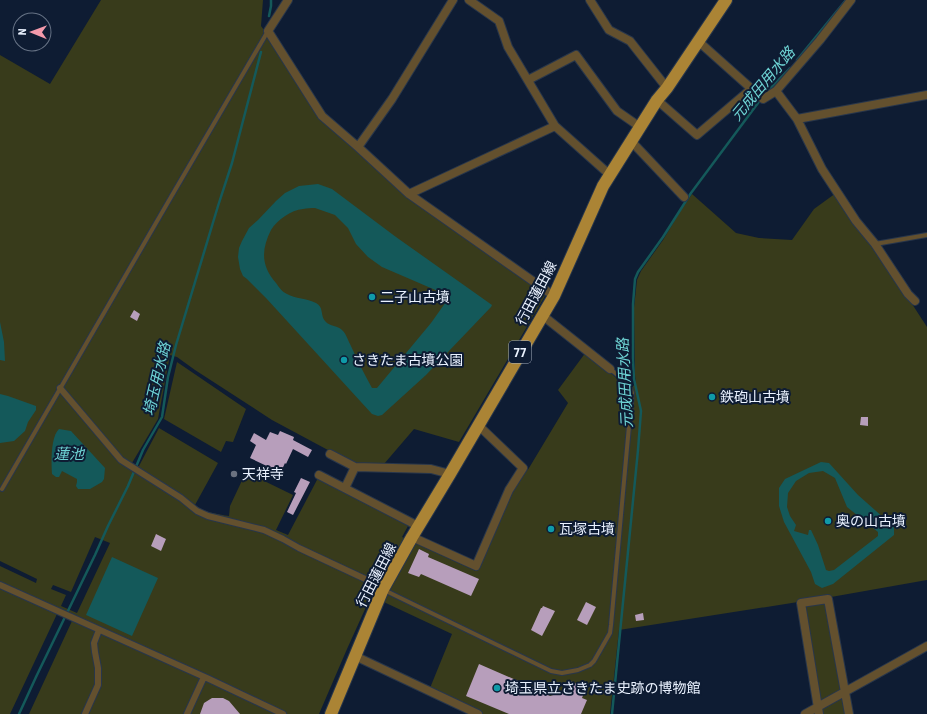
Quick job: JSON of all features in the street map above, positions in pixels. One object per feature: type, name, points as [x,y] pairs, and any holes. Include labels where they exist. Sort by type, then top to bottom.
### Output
[{"type":"main road","name":"行田蓮田線","points":[[331,714],[381,587],[450,474],[554,296],[603,186],[657,100],[667,88],[726,0]]},
{"type":"street","points":[[288,0],[268,32],[322,116],[409,194],[554,296]]},
{"type":"street","points":[[358,147],[392,99],[453,0]]},
{"type":"street","points":[[469,0],[499,21],[508,47],[555,126],[610,175]]},
{"type":"street","points":[[590,0],[609,30],[630,41],[667,88]]},
{"type":"street","points":[[698,41],[761,97],[776,91],[820,40],[851,0]]},
{"type":"street","points":[[528,80],[576,55],[617,111],[640,127]]},
{"type":"street","points":[[657,100],[697,135],[752,89]]},
{"type":"street","points":[[776,91],[797,119],[822,169],[856,221],[875,244],[908,294],[915,301]]},
{"type":"street","points":[[797,119],[927,95]]},
{"type":"street","points":[[409,194],[555,126]]},
{"type":"street","points":[[631,141],[684,197]]},
{"type":"street","points":[[542,315],[610,369]]},
{"type":"street","points":[[60,388],[121,460],[181,498],[197,511],[208,516],[264,530],[381,587]]},
{"type":"street","points":[[319,475],[344,488],[476,566],[509,490],[523,468],[478,425]]},
{"type":"street","points":[[330,454],[355,467],[431,469],[450,474]]},
{"type":"street","points":[[344,488],[355,467]]},
{"type":"street","points":[[0,585],[283,714]]},
{"type":"street","points":[[818,710],[801,603],[828,599],[849,714]]},
{"type":"street","points":[[85,714],[98,685],[98,668],[94,642],[99,630]]},
{"type":"street","points":[[805,714],[818,710],[845,691],[927,646]]},
{"type":"street","points":[[355,656],[478,714]]},
{"type":"street","points":[[187,714],[204,677]]},
{"type":"lane","points":[[2,489],[268,32]]},
{"type":"lane","points":[[875,244],[927,235]]},
{"type":"lane","points":[[381,587],[551,671],[562,673],[578,670],[590,665],[594,661],[610,633],[632,393],[628,383],[610,369]]},
{"type":"shaded area","name":"さきたま古墳公園","points":[[101,0],[263,0],[261,26],[274,44],[319,117],[408,197],[540,290],[545,296],[459,442],[414,429],[384,464],[354,464],[272,420],[177,357],[170,355],[158,419],[132,463],[139,466],[159,428],[218,463],[195,505],[203,510],[229,516],[230,506],[246,472],[293,495],[276,530],[288,535],[318,478],[408,526],[402,537],[476,571],[512,489],[529,468],[568,403],[558,390],[586,352],[627,387],[636,385],[634,308],[637,280],[641,271],[663,240],[692,194],[736,233],[759,238],[792,240],[814,209],[836,193],[877,250],[927,327],[927,580],[831,597],[851,714],[818,714],[798,602],[619,630],[610,714],[483,714],[430,688],[452,634],[371,596],[319,714],[29,714],[72,621],[57,614],[10,714],[0,714],[0,566],[36,583],[37,579],[0,561],[0,55],[50,84]],"holes":[[[95,537],[110,543],[77,613],[61,606],[66,595],[51,589],[53,585],[71,592]]]},
{"type":"shaded area","points":[[177,362],[246,409],[233,442],[226,441],[221,452],[164,419]]},
{"type":"water","points":[[318,184],[332,189],[396,237],[492,305],[426,375],[382,415],[378,416],[372,414],[266,298],[243,276],[240,269],[238,257],[239,248],[249,228],[285,193],[299,186]],"holes":[[[306,208],[315,208],[335,215],[348,228],[356,244],[368,257],[382,267],[447,295],[448,299],[431,323],[377,388],[372,388],[343,331],[325,321],[321,309],[316,303],[290,296],[279,288],[271,277],[265,264],[265,244],[271,230],[285,216],[294,211]]]},
{"type":"water","points":[[0,322],[4,342],[5,361],[0,360]]},
{"type":"water","points":[[0,394],[36,406],[36,410],[28,422],[25,431],[14,441],[0,443]]},
{"type":"water","name":"蓮池","points":[[59,429],[71,431],[105,468],[104,479],[102,482],[90,489],[78,489],[76,486],[77,479],[62,471],[59,477],[52,474],[53,443],[56,432]]},
{"type":"water","points":[[821,462],[829,463],[858,495],[893,526],[894,535],[833,584],[822,588],[815,584],[811,572],[784,522],[779,506],[779,488],[785,479]],"holes":[[[823,471],[835,478],[847,507],[878,532],[878,536],[834,570],[829,571],[826,570],[818,545],[811,530],[809,530],[808,535],[794,531],[796,525],[790,516],[787,507],[788,493],[796,481],[809,473]]]},
{"type":"water","points":[[112,557],[158,578],[132,636],[86,615]]},
{"type":"building","points":[[134,310],[140,314],[137,321],[130,317]]},
{"type":"building","points":[[861,417],[868,417],[868,426],[860,425]]},
{"type":"building","points":[[280,431],[294,437],[293,440],[312,450],[308,457],[293,449],[278,478],[268,474],[271,468],[250,458],[256,445],[250,441],[254,433],[266,440],[270,432],[278,435]]},
{"type":"building","points":[[301,478],[310,482],[293,515],[287,512]]},
{"type":"building","points":[[156,534],[166,539],[161,551],[151,546]]},
{"type":"building","points":[[419,549],[429,554],[428,557],[479,579],[471,596],[421,574],[419,577],[408,573]]},
{"type":"building","points":[[586,602],[596,607],[587,625],[577,620]]},
{"type":"building","points":[[543,606],[555,611],[542,636],[531,630]]},
{"type":"building","points":[[643,613],[644,620],[636,621],[635,615]]},
{"type":"building","points":[[479,664],[523,683],[520,690],[536,688],[550,696],[566,691],[570,681],[586,688],[582,698],[587,700],[581,714],[509,714],[466,696]]},
{"type":"building","points":[[212,698],[223,698],[229,701],[240,714],[200,714],[204,703]]},
{"type":"waterway","name":"埼玉用水路","points":[[269,16],[271,0]]},
{"type":"waterway","name":"元成田用水路","points":[[797,60],[846,0]]},
{"type":"waterway","name":"埼玉用水路","points":[[19,714],[128,486],[143,450],[162,417],[168,377],[176,345],[232,163],[261,52]]},
{"type":"waterway","name":"元成田用水路","points":[[764,95],[790,68]]},
{"type":"waterway","name":"元成田用水路","points":[[612,714],[641,411],[634,379],[633,360],[633,304],[635,279],[638,272],[663,237],[691,193],[761,99]]},
{"type":"place","name":"二子山古墳","points":[[372,297]]},
{"type":"place","name":"さきたま古墳公園","points":[[344,360]]},
{"type":"place","name":"鉄砲山古墳","points":[[712,397]]},
{"type":"place","name":"天祥寺","points":[[234,474]]},
{"type":"place","name":"奥の山古墳","points":[[828,521]]},
{"type":"place","name":"瓦塚古墳","points":[[551,529]]},
{"type":"place","name":"埼玉県立さきたま史跡の博物館","points":[[497,688]]}]
